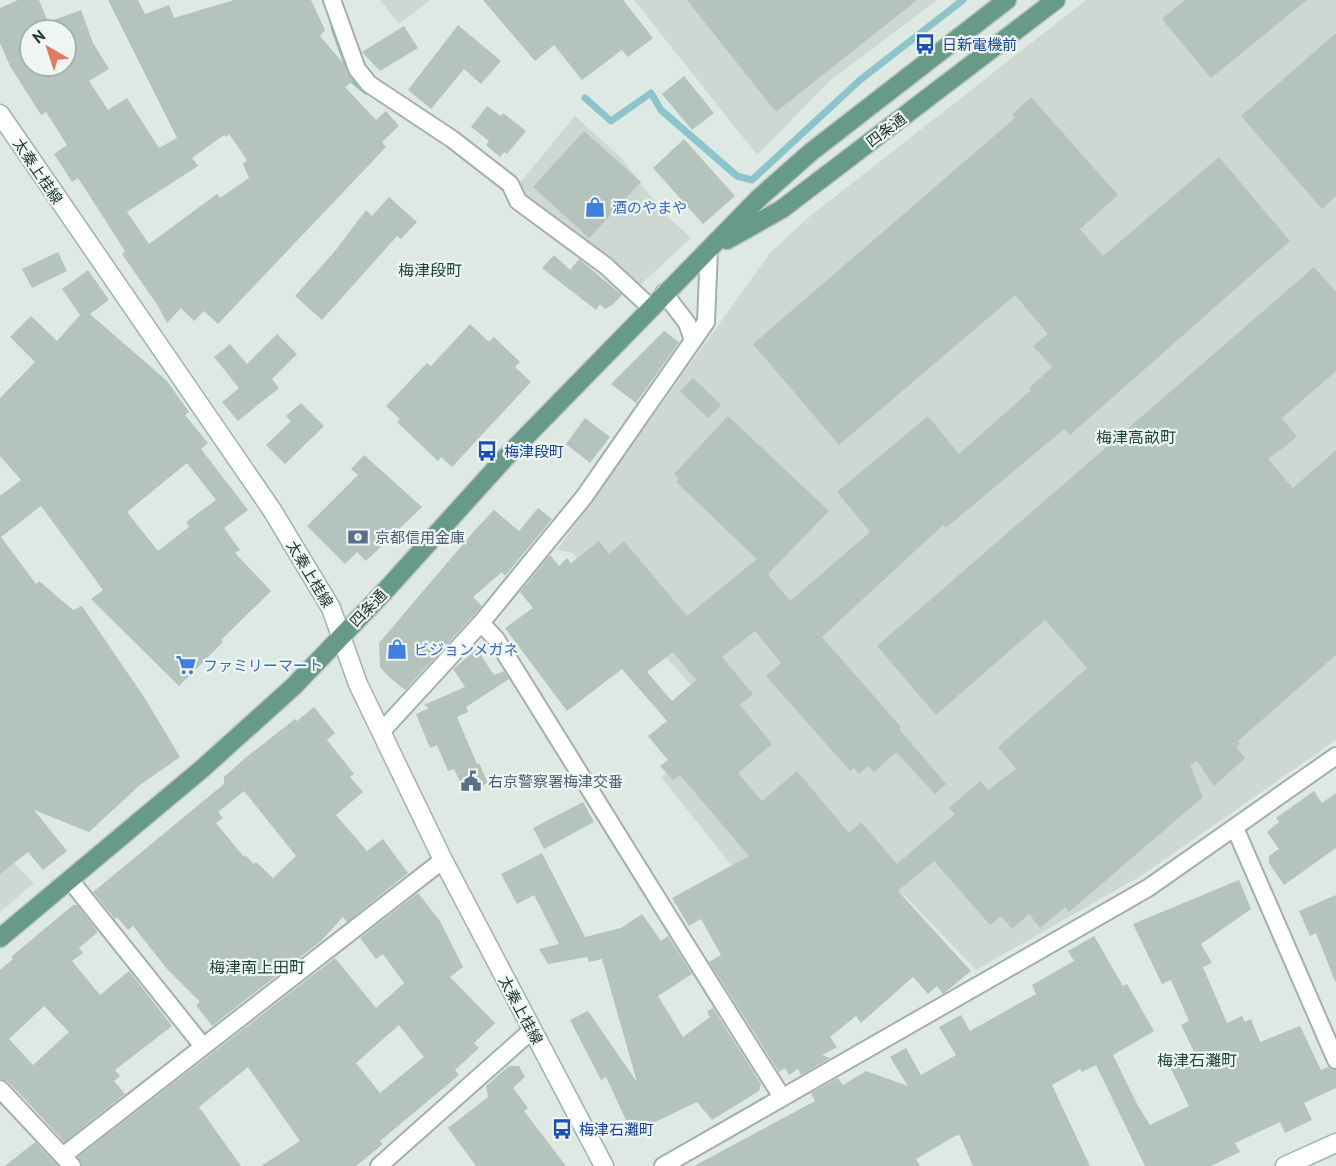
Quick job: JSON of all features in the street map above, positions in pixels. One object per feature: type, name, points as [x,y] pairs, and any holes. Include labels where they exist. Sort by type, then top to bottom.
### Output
[{"type":"main road","name":"四条通","points":[[0,938],[278,701],[342,636],[506,456],[759,198],[811,152],[1007,0]]},
{"type":"main road","name":"四条通","points":[[709,249],[782,209],[1056,0]]},
{"type":"main road","name":"太秦上桂線","points":[[0,114],[272,510],[331,608],[358,684],[443,860],[604,1166]]},
{"type":"main road","points":[[1286,1166],[1336,1143]]},
{"type":"street","points":[[332,0],[357,69],[369,84],[452,139],[510,184],[519,201],[606,266],[650,307]]},
{"type":"street","points":[[381,732],[481,623],[584,497],[693,340],[705,322],[709,249]]},
{"type":"street","points":[[664,293],[687,323],[693,340]]},
{"type":"street","points":[[481,623],[496,639],[612,823],[669,921],[782,1097]]},
{"type":"street","points":[[663,1166],[1148,888],[1336,756]]},
{"type":"street","points":[[1235,828],[1336,1060]]},
{"type":"street","points":[[0,1089],[68,1160],[202,1045],[443,860]]},
{"type":"street","points":[[70,880],[202,1045]]},
{"type":"street","points":[[380,1166],[532,1030]]},
{"type":"shaded area","points":[[380,0],[430,0],[399,24]]},
{"type":"shaded area","points":[[634,0],[937,0],[830,81],[757,155]]},
{"type":"shaded area","points":[[1086,0],[1336,0],[1336,740],[1144,874],[976,970],[904,895],[816,971],[661,777],[723,721],[573,553],[557,550],[770,253],[809,217]]},
{"type":"shaded area","name":"酒のやまや","points":[[575,116],[621,158],[664,213],[691,238],[637,288],[523,200],[524,192],[518,185]]},
{"type":"shaded area","points":[[0,849],[34,883],[0,912]]},
{"type":"building","points":[[18,0],[39,0],[46,18],[18,18],[18,78],[78,78],[78,18],[59,18],[81,10],[93,43],[109,69],[89,81],[108,110],[127,98],[159,148],[177,138],[108,0],[138,0],[145,14],[169,5],[174,18],[234,0],[311,0],[325,30],[320,36],[344,64],[353,81],[345,87],[376,120],[386,111],[399,126],[382,142],[386,147],[218,324],[204,311],[194,321],[181,308],[167,323],[122,254],[125,251],[78,178],[72,182],[54,154],[67,145],[46,112],[41,115],[10,66],[0,43],[0,8]],"holes":[[[229,134],[247,160],[243,164],[249,178],[220,198],[217,194],[149,244],[127,212],[198,166],[192,158],[224,135],[226,137]]]},
{"type":"building","points":[[483,0],[623,0],[653,38],[628,57],[622,50],[582,80],[554,45],[535,61]]},
{"type":"building","points":[[687,0],[917,0],[776,112]]},
{"type":"building","points":[[1185,0],[1307,0],[1211,78],[1162,19]]},
{"type":"building","points":[[458,25],[501,61],[481,84],[464,69],[431,109],[408,90]]},
{"type":"building","points":[[404,26],[418,48],[380,71],[362,52]]},
{"type":"building","points":[[1336,33],[1336,196],[1322,209],[1241,116]]},
{"type":"building","points":[[684,76],[714,113],[692,130],[662,94]]},
{"type":"building","points":[[1031,97],[1118,195],[1080,229],[1103,256],[1219,157],[1290,241],[1070,435],[1064,429],[946,528],[943,525],[822,637],[901,727],[899,729],[946,784],[935,794],[896,752],[874,772],[869,766],[859,774],[854,768],[850,771],[766,676],[781,663],[755,631],[722,657],[753,694],[740,705],[772,744],[738,773],[762,801],[797,771],[849,833],[861,822],[897,864],[955,814],[949,808],[980,781],[988,790],[1016,769],[998,747],[1087,668],[1045,620],[936,715],[877,646],[1314,267],[1336,292],[1336,371],[1282,418],[1297,437],[1268,459],[1293,488],[1336,450],[1336,655],[1238,741],[1240,744],[1236,747],[1245,758],[1214,786],[1197,761],[1190,765],[1203,797],[1069,912],[1065,907],[1040,928],[1029,914],[1012,929],[1001,916],[990,925],[934,861],[898,891],[971,971],[943,994],[937,986],[928,994],[913,977],[861,1023],[856,1016],[830,1037],[837,1047],[822,1055],[830,1058],[801,1075],[798,1069],[789,1075],[785,1068],[779,1072],[709,962],[721,955],[701,919],[689,926],[672,898],[749,856],[680,775],[673,780],[660,766],[668,760],[648,736],[667,721],[622,669],[567,711],[505,628],[533,608],[520,592],[550,555],[559,566],[567,558],[571,563],[599,541],[609,554],[624,541],[687,616],[757,559],[676,482],[679,479],[674,474],[728,416],[829,511],[768,574],[790,601],[870,532],[837,492],[928,416],[959,454],[1031,390],[1029,388],[1052,367],[1033,346],[1048,334],[1015,295],[839,445],[753,344],[1015,118],[1012,115]],"holes":[[[673,652],[696,680],[672,701],[647,672]]]},
{"type":"building","points":[[487,106],[501,116],[503,113],[526,131],[507,154],[504,152],[500,157],[486,145],[489,141],[471,127]]},
{"type":"building","points":[[584,131],[641,182],[589,238],[533,187]]},
{"type":"building","points":[[684,139],[735,196],[703,224],[653,168]]},
{"type":"building","points":[[389,197],[417,222],[401,239],[397,236],[322,320],[295,296],[335,251],[366,210],[372,216]]},
{"type":"building","points":[[58,252],[67,271],[32,288],[22,269]]},
{"type":"building","points":[[554,255],[570,270],[579,259],[622,295],[612,305],[605,309],[600,304],[596,310],[542,268]]},
{"type":"building","points":[[88,270],[109,300],[90,314],[167,381],[189,412],[185,415],[208,443],[201,449],[248,510],[224,528],[240,550],[235,553],[271,591],[221,640],[223,642],[179,686],[91,599],[103,590],[41,506],[1,537],[36,584],[39,581],[73,610],[82,606],[146,700],[180,757],[140,785],[89,832],[34,810],[67,851],[43,870],[28,852],[0,874],[0,496],[21,480],[0,456],[0,398],[35,362],[10,337],[31,316],[57,341],[80,315],[62,289]],"holes":[[[187,463],[216,500],[186,522],[189,527],[158,551],[127,512]]]},
{"type":"building","points":[[470,324],[489,342],[494,337],[520,362],[515,367],[531,382],[452,467],[441,457],[438,461],[397,422],[400,419],[386,406],[427,363],[431,366]]},
{"type":"building","points":[[664,331],[679,342],[636,403],[611,384]]},
{"type":"building","points":[[277,334],[297,354],[272,379],[279,388],[238,421],[222,402],[239,388],[214,357],[230,344],[247,364]]},
{"type":"building","points":[[693,378],[721,405],[708,418],[680,391]]},
{"type":"building","points":[[301,403],[324,426],[285,464],[266,445],[291,421],[286,416]]},
{"type":"building","points":[[585,418],[610,437],[590,463],[566,444]]},
{"type":"building","points":[[364,455],[422,507],[366,561],[357,552],[345,564],[307,526],[358,475],[351,469]]},
{"type":"building","points":[[538,508],[552,519],[505,576],[502,572],[473,597],[482,606],[405,690],[380,667],[379,643],[494,510],[519,531]]},
{"type":"building","points":[[477,649],[494,675],[504,671],[509,679],[466,707],[468,712],[457,717],[477,764],[479,763],[488,783],[465,793],[454,769],[448,771],[437,745],[430,748],[416,714],[429,708],[424,705],[465,687],[453,669]]},
{"type":"building","points":[[314,707],[335,733],[327,740],[354,774],[350,777],[363,792],[336,815],[367,851],[383,839],[408,873],[347,922],[343,917],[321,941],[212,1026],[196,1005],[200,1002],[168,970],[133,926],[128,930],[117,917],[115,919],[93,892],[224,784],[224,777],[244,759],[295,719],[297,721]],"holes":[[[244,791],[296,856],[273,878],[256,862],[254,864],[245,855],[244,857],[216,823],[223,818],[218,812]]]},
{"type":"building","points":[[1314,791],[1322,803],[1336,793],[1336,848],[1284,885],[1269,863],[1269,856],[1279,849],[1267,832],[1279,822],[1276,818]]},
{"type":"building","points":[[583,802],[594,822],[544,849],[533,828]]},
{"type":"building","points":[[542,853],[585,937],[621,928],[642,914],[661,941],[668,936],[692,974],[658,996],[683,1037],[710,1017],[707,1011],[713,1008],[761,1084],[759,1091],[712,1120],[697,1102],[632,1133],[606,1077],[601,1080],[570,1020],[588,1011],[637,1082],[602,959],[589,962],[587,957],[548,964],[539,949],[559,944],[534,895],[517,904],[501,874]]},
{"type":"building","points":[[1239,880],[1251,909],[1201,944],[1212,963],[1203,967],[1227,1023],[1242,1016],[1245,1022],[1251,1019],[1260,1042],[1300,1026],[1321,1070],[1328,1067],[1336,1070],[1336,1088],[1304,1103],[1312,1120],[1285,1133],[1280,1122],[1235,1143],[1240,1152],[1211,1166],[1145,1166],[1096,1065],[1082,1072],[1080,1069],[1052,1085],[1090,1166],[973,1166],[960,1136],[957,1135],[916,1159],[920,1166],[694,1166],[815,1101],[811,1093],[838,1078],[843,1085],[866,1071],[908,1086],[890,1057],[906,1048],[921,1075],[956,1055],[939,1027],[961,1015],[970,1031],[1036,994],[1032,985],[1074,961],[1068,951],[1094,936],[1123,986],[1127,984],[1154,1031],[1113,1055],[1137,1104],[1150,1125],[1189,1106],[1171,1069],[1196,1056],[1181,1025],[1189,1021],[1171,980],[1162,984],[1133,924]]},
{"type":"building","points":[[418,893],[440,921],[463,967],[450,977],[495,1023],[474,1043],[479,1048],[455,1070],[459,1075],[380,1141],[383,1144],[356,1166],[261,1166],[300,1141],[248,1067],[199,1107],[241,1166],[82,1166],[78,1157],[335,958],[376,1008],[404,983],[383,954],[376,959],[360,938]],"holes":[[[399,1025],[424,1057],[380,1093],[356,1063]]]},
{"type":"building","points":[[1336,895],[1335,981],[1316,933],[1310,936],[1299,911]]},
{"type":"building","points":[[73,905],[77,905],[98,932],[79,948],[83,953],[72,961],[100,995],[129,971],[172,1026],[115,1070],[120,1076],[114,1081],[125,1094],[64,1142],[7,1081],[0,1079],[0,970],[13,959],[11,957]],"holes":[[[44,1006],[69,1032],[33,1065],[9,1039]]]},
{"type":"building","points":[[509,1066],[519,1066],[525,1077],[513,1088],[528,1108],[524,1111],[566,1166],[476,1166],[448,1128],[488,1097],[486,1086]]},
{"type":"building","points":[[35,1142],[58,1166],[5,1166]]},
{"type":"waterway","points":[[585,98],[611,121],[651,93],[661,110],[737,176],[752,180],[860,80],[963,0]]},
{"type":"waterway","points":[[334,28],[353,80],[366,91]]},
{"type":"place","name":"日新電機前","points":[[925,44]]},
{"type":"place","name":"酒のやまや","points":[[595,207]]},
{"type":"place","name":"梅津段町","points":[[487,451]]},
{"type":"place","name":"京都信用金庫","points":[[358,537]]},
{"type":"place","name":"ビジョンメガネ","points":[[397,649]]},
{"type":"place","name":"ファミリーマート","points":[[186,665]]},
{"type":"place","name":"右京警察署梅津交番","points":[[471,781]]},
{"type":"place","name":"梅津石灘町","points":[[562,1129]]},
{"type":"district","name":"梅津段町","points":[[430,270]]},
{"type":"district","name":"梅津高畝町","points":[[1136,437]]},
{"type":"district","name":"梅津南上田町","points":[[257,967]]},
{"type":"district","name":"梅津石灘町","points":[[1197,1060]]}]
